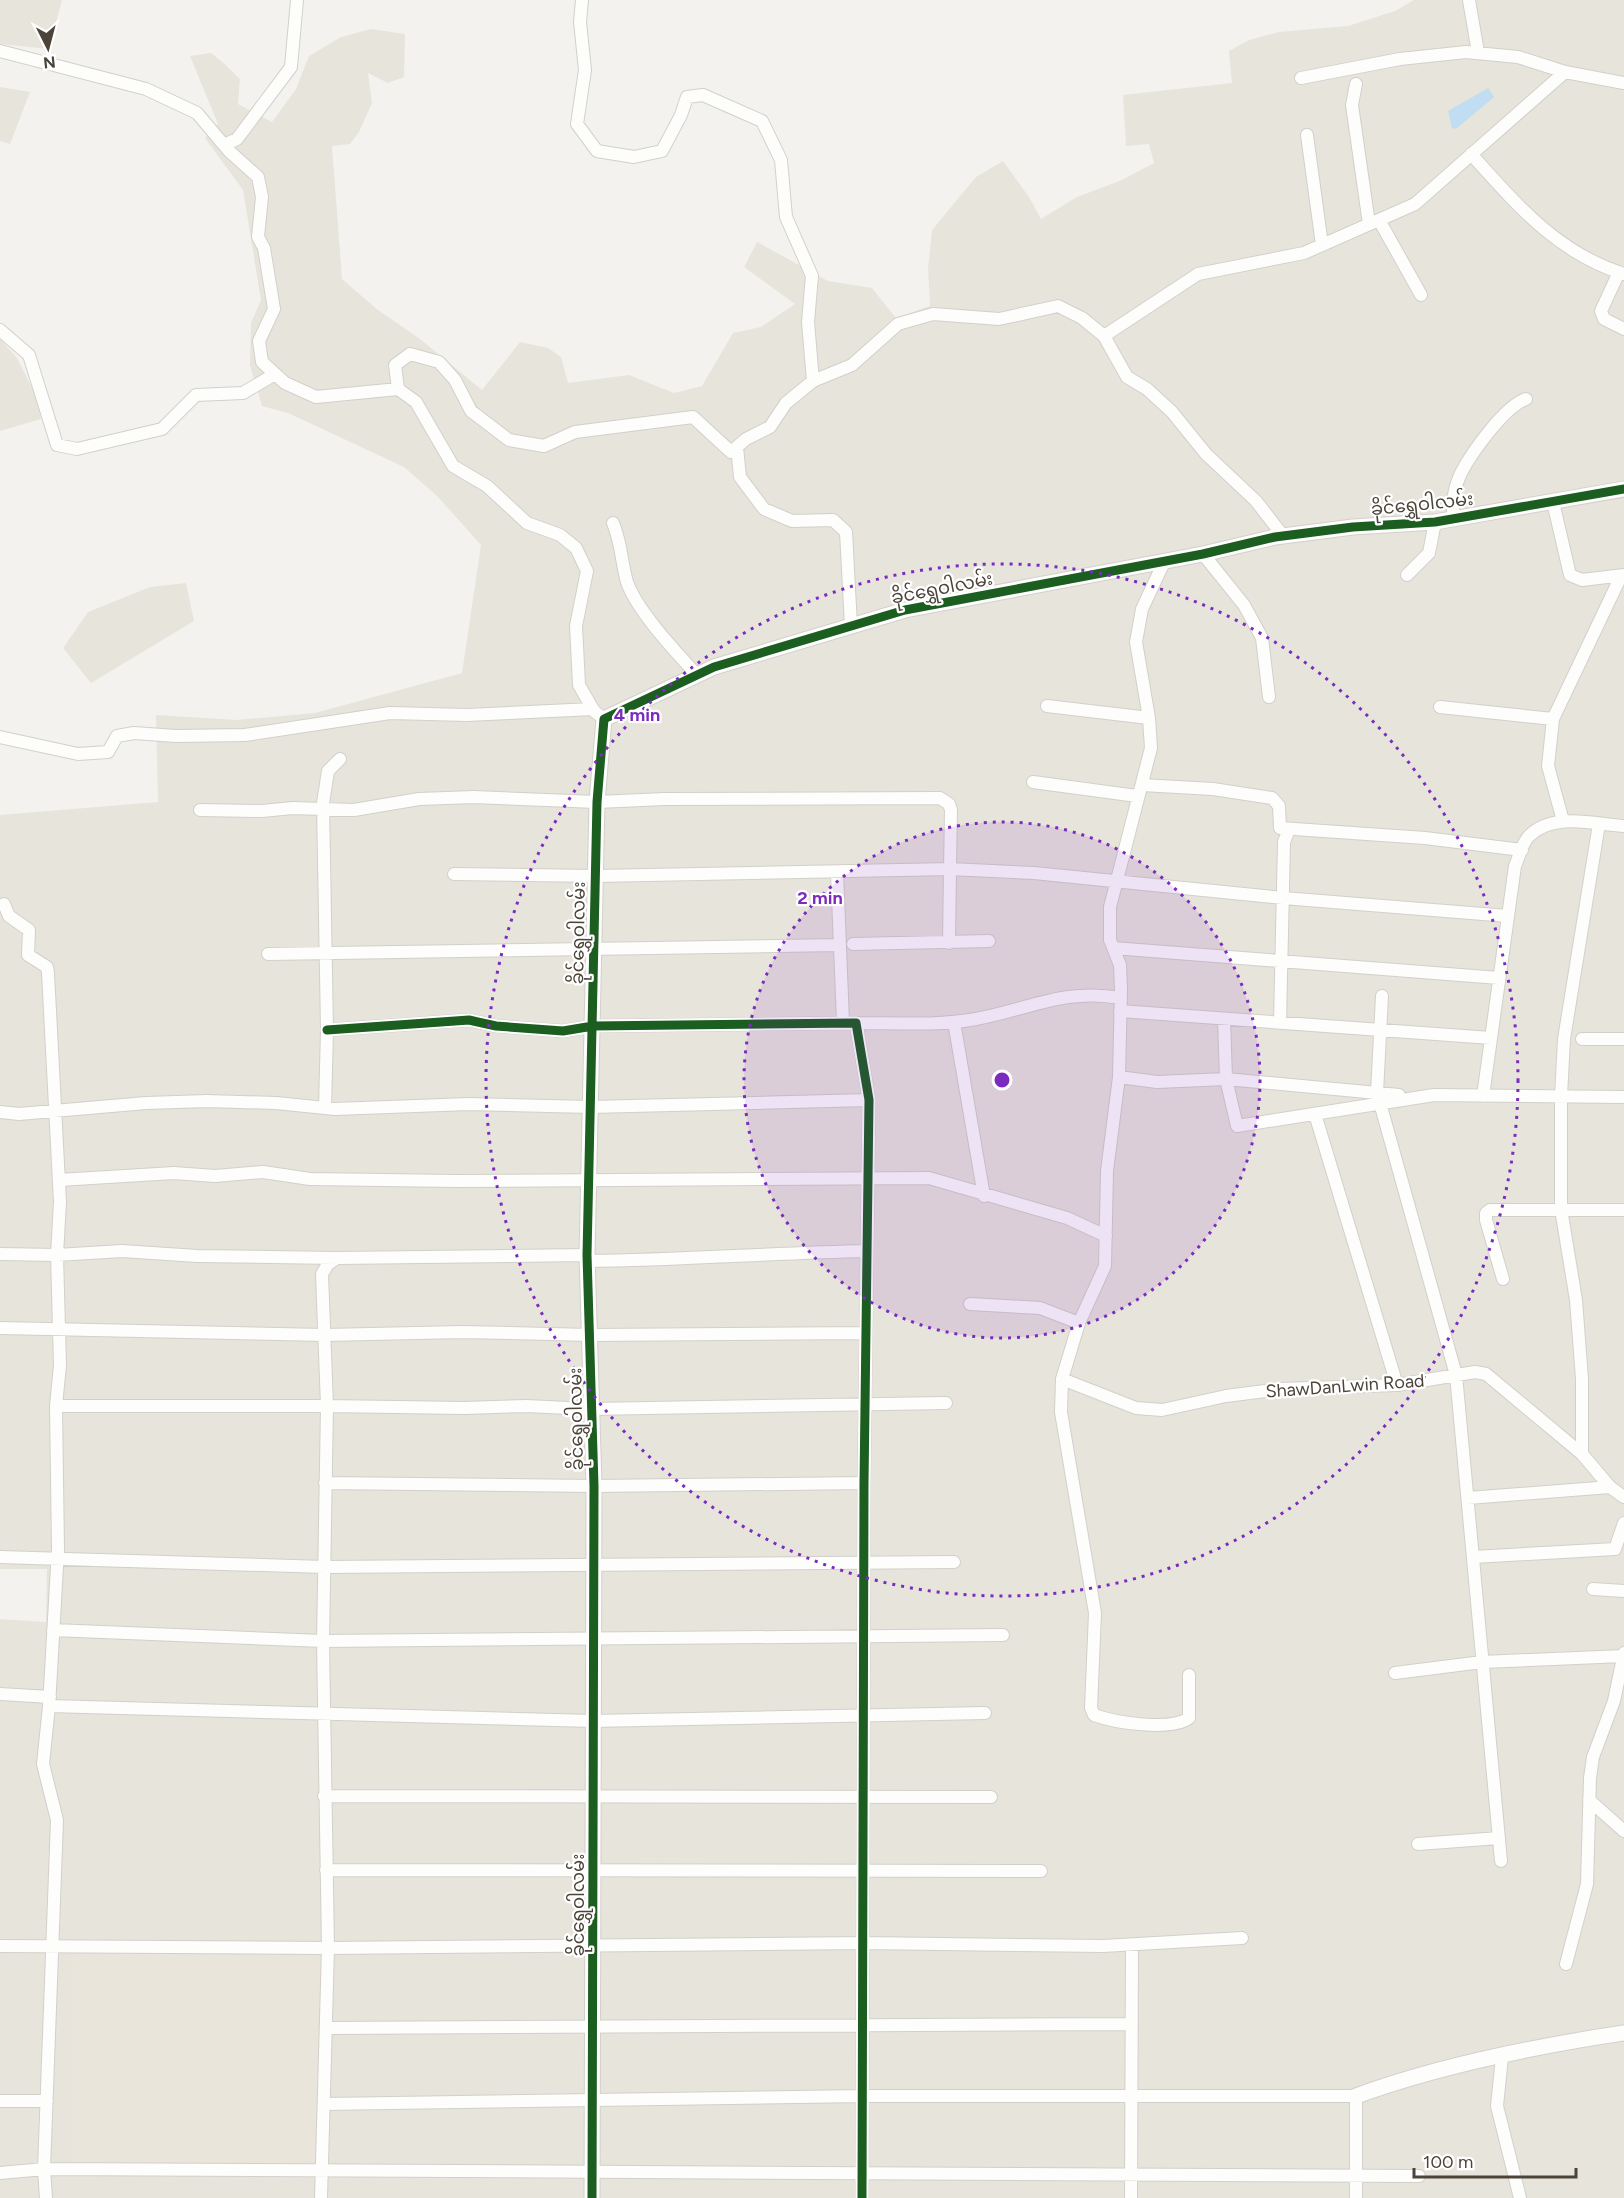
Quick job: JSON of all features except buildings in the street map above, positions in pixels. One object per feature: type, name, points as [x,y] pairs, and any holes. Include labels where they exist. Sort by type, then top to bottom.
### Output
[{"type":"street","points":[[224,145],[237,139],[291,67],[297,0]]},
{"type":"street","points":[[582,0],[580,22],[585,70],[577,124],[597,150],[634,157],[662,151],[681,115],[687,97],[703,95],[762,121],[781,160],[786,217],[812,276],[808,322],[813,381]]},
{"type":"street","points":[[1468,0],[1478,52]]},
{"type":"street","points":[[0,51],[146,89],[197,113],[224,145],[258,177],[262,197],[258,237],[264,248],[274,309],[259,341],[262,362],[285,383],[316,397],[398,386]]},
{"type":"street","points":[[1301,78],[1400,59],[1478,52],[1518,57],[1565,72],[1624,82]]},
{"type":"street","points":[[1104,336],[1198,274],[1304,253],[1415,204],[1565,72]]},
{"type":"street","points":[[1356,84],[1352,105],[1374,222],[1421,295]]},
{"type":"street","points":[[1307,135],[1322,244]]},
{"type":"street","points":[[1471,154],[1541,229],[1605,268],[1622,273],[1601,311],[1604,319],[1624,330]]},
{"type":"street","points":[[598,714],[579,685],[576,626],[586,571],[576,548],[560,535],[527,524],[487,486],[453,466],[416,402],[398,386],[394,365],[410,354],[439,362],[455,380],[471,411],[509,440],[544,446],[575,432],[693,417],[731,452],[770,427],[786,403],[813,381],[852,365],[898,324],[933,314],[999,319],[1058,306],[1082,318],[1104,336],[1127,377],[1147,389],[1172,412],[1206,454],[1256,501],[1282,536]]},
{"type":"street","points":[[0,330],[28,355],[57,445],[77,449],[162,429],[196,395],[243,393],[275,374]]},
{"type":"street","points":[[1454,519],[1452,506],[1462,472],[1510,406],[1526,399]]},
{"type":"street","points":[[737,447],[740,477],[764,509],[792,521],[833,520],[846,532],[851,627]]},
{"type":"street","name":"ခိုင်ရွှေဝါလမ်း","points":[[592,2198],[595,1945],[592,1637],[594,1486],[587,1258],[598,714],[714,667],[905,610],[1203,554],[1282,536],[1353,527],[1435,522],[1624,489]]},
{"type":"street","points":[[1553,502],[1570,575],[1582,580],[1623,575]]},
{"type":"street","points":[[1407,575],[1429,553],[1435,522]]},
{"type":"street","points":[[613,523],[622,543],[628,583],[665,640],[697,675]]},
{"type":"street","points":[[1203,554],[1244,606],[1262,638],[1269,697]]},
{"type":"street","points":[[1165,560],[1142,609],[1136,642],[1149,718],[1151,748],[1110,907],[1110,940],[1120,965],[1121,998],[1119,1077],[1107,1171],[1104,1266],[1079,1323],[1062,1379],[1061,1412],[1095,1612],[1091,1708],[1094,1715],[1108,1720],[1182,1724],[1189,1718],[1189,1675]]},
{"type":"street","points":[[1563,821],[1548,766],[1553,719],[1623,575]]},
{"type":"street","points":[[1047,706],[1149,718]]},
{"type":"street","points":[[1440,706],[1553,719]]},
{"type":"street","points":[[0,737],[78,754],[108,752],[117,736],[134,733],[176,736],[245,735],[390,713],[598,714]]},
{"type":"street","points":[[325,1108],[327,1030],[324,809],[328,771],[340,759]]},
{"type":"street","points":[[1034,782],[1139,790],[1213,789],[1272,798],[1279,806],[1280,828],[1289,830],[1425,838],[1522,849]]},
{"type":"street","points":[[200,810],[354,810],[419,799],[474,797],[597,802],[664,799],[940,798],[949,804],[951,810],[949,943]]},
{"type":"street","points":[[1484,1096],[1515,866],[1528,837],[1547,825],[1563,821],[1624,826]]},
{"type":"street","points":[[1582,1454],[1582,1379],[1576,1300],[1561,1209],[1561,1096],[1564,1039],[1599,824]]},
{"type":"street","points":[[1280,1023],[1284,842],[1289,830]]},
{"type":"street","points":[[454,874],[596,876],[950,869],[1034,873],[1117,883],[1508,916]]},
{"type":"street","points":[[837,872],[843,1022]]},
{"type":"street","points":[[4,904],[9,916],[28,928],[27,955],[47,967],[57,1111],[60,1365],[56,1406],[57,1558],[43,1764],[57,1821],[44,2169],[46,2198]]},
{"type":"street","points":[[853,944],[989,941]]},
{"type":"street","points":[[268,954],[839,945]]},
{"type":"street","points":[[1113,948],[1499,978]]},
{"type":"street","points":[[327,1030],[469,1020],[496,1026],[563,1031],[593,1026],[954,1022],[1074,994],[1098,994],[1121,998]]},
{"type":"street","points":[[1382,996],[1378,1098],[1456,1375],[1501,1861]]},
{"type":"street","points":[[1120,1011],[1491,1038]]},
{"type":"street","points":[[1224,1019],[1226,1079],[1237,1126],[1315,1114],[1378,1098]]},
{"type":"street","points":[[954,1022],[984,1196]]},
{"type":"street","points":[[856,1023],[869,1100],[864,1483],[862,2198]]},
{"type":"street","points":[[1582,1039],[1624,1039]]},
{"type":"street","points":[[1119,1077],[1157,1082],[1226,1079],[1378,1098],[1421,1096],[1624,1097]]},
{"type":"street","points":[[0,1112],[19,1114],[146,1102],[207,1101],[276,1102],[325,1108],[468,1104],[590,1107],[869,1100]]},
{"type":"street","points":[[1315,1114],[1397,1385]]},
{"type":"street","points":[[59,1180],[174,1173],[215,1176],[263,1172],[310,1179],[929,1178],[984,1196],[1067,1218],[1106,1236]]},
{"type":"street","points":[[1503,1278],[1486,1213],[1490,1210],[1624,1210]]},
{"type":"street","points":[[0,1254],[57,1255],[122,1251],[197,1256],[587,1258],[661,1261],[778,1253],[866,1251]]},
{"type":"street","points":[[321,2198],[328,1948],[323,1641],[327,1406],[322,1274],[328,1264],[337,1258]]},
{"type":"street","points":[[970,1304],[1040,1308],[1079,1323]]},
{"type":"street","points":[[0,1328],[58,1327],[325,1335],[462,1332],[591,1335],[866,1332]]},
{"type":"street","name":"ShawDanLwin Road","points":[[1062,1379],[1136,1408],[1162,1410],[1227,1396],[1281,1389],[1397,1385],[1475,1372],[1486,1374],[1582,1454],[1610,1487],[1624,1497]]},
{"type":"street","points":[[56,1406],[464,1408],[526,1406],[590,1409],[946,1403]]},
{"type":"street","points":[[325,1483],[594,1486],[864,1483]]},
{"type":"street","points":[[1468,1498],[1610,1487]]},
{"type":"street","points":[[1473,1557],[1616,1549],[1624,1522]]},
{"type":"street","points":[[0,1557],[325,1567],[592,1563],[954,1562]]},
{"type":"street","points":[[1593,1590],[1624,1591]]},
{"type":"street","points":[[53,1630],[323,1641],[1003,1635]]},
{"type":"street","points":[[1395,1673],[1482,1662],[1624,1654],[1614,1701],[1593,1757],[1589,1800],[1587,1884],[1566,1964]]},
{"type":"street","points":[[0,1694],[49,1701],[324,1714],[593,1720],[864,1717],[985,1713]]},
{"type":"street","points":[[324,1796],[991,1797]]},
{"type":"street","points":[[1589,1800],[1624,1831]]},
{"type":"street","points":[[1418,1844],[1499,1838]]},
{"type":"street","points":[[326,1870],[1041,1871]]},
{"type":"street","points":[[0,1946],[328,1948],[863,1943],[1132,1946],[1242,1938]]},
{"type":"street","points":[[1131,2198],[1132,1946]]},
{"type":"street","points":[[327,2028],[1132,2024]]},
{"type":"street","points":[[324,2104],[862,2096],[1356,2096],[1394,2082],[1502,2057],[1624,2033]]},
{"type":"street","points":[[1502,2057],[1497,2106],[1520,2198]]},
{"type":"street","points":[[1356,2096],[1356,2198]]},
{"type":"street","points":[[0,2101],[47,2102]]},
{"type":"street","points":[[0,2173],[44,2169],[1419,2176]]},
{"type":"shaded area","points":[[0,0],[62,0],[49,49],[0,44]]},
{"type":"shaded area","points":[[1414,0],[1624,0],[1624,2198],[0,2198],[0,1619],[46,1622],[47,1569],[0,1569],[0,815],[158,802],[156,715],[236,720],[315,713],[462,673],[481,545],[437,496],[404,467],[288,413],[262,406],[250,366],[251,323],[261,300],[243,190],[205,138],[218,124],[190,56],[211,53],[226,65],[240,79],[238,104],[272,122],[296,89],[309,56],[341,37],[371,29],[405,34],[404,77],[388,83],[368,73],[372,103],[359,132],[350,144],[332,146],[342,279],[378,310],[420,339],[482,390],[520,342],[548,348],[561,357],[568,383],[629,375],[674,393],[702,386],[733,333],[761,327],[795,304],[744,267],[757,242],[828,281],[872,288],[896,318],[930,306],[928,269],[932,230],[976,177],[1003,161],[1029,197],[1041,219],[1077,197],[1122,180],[1154,163],[1149,144],[1126,146],[1123,95],[1232,83],[1229,51],[1249,40],[1279,32],[1348,26],[1395,11]]},
{"type":"shaded area","points":[[0,87],[30,92],[10,144],[0,141]]},
{"type":"shaded area","points":[[0,339],[17,358],[36,396],[41,419],[0,431]]},
{"type":"shaded area","points":[[186,583],[194,621],[91,683],[63,648],[88,612],[150,587]]},
{"type":"shaded area","points":[[72,1951],[324,1952],[315,2165],[72,2161]]},
{"type":"water","points":[[1488,88],[1494,97],[1456,129],[1452,128],[1448,111]]},
{"type":"cycle path","points":[[592,2198],[594,1486],[587,1255],[597,802],[604,719],[714,667],[905,610],[1203,554],[1275,537],[1353,527],[1435,522],[1624,489]]},
{"type":"cycle path","points":[[327,1030],[469,1020],[496,1026],[563,1031],[593,1026],[856,1023],[869,1100],[864,1483],[862,2198]]}]
